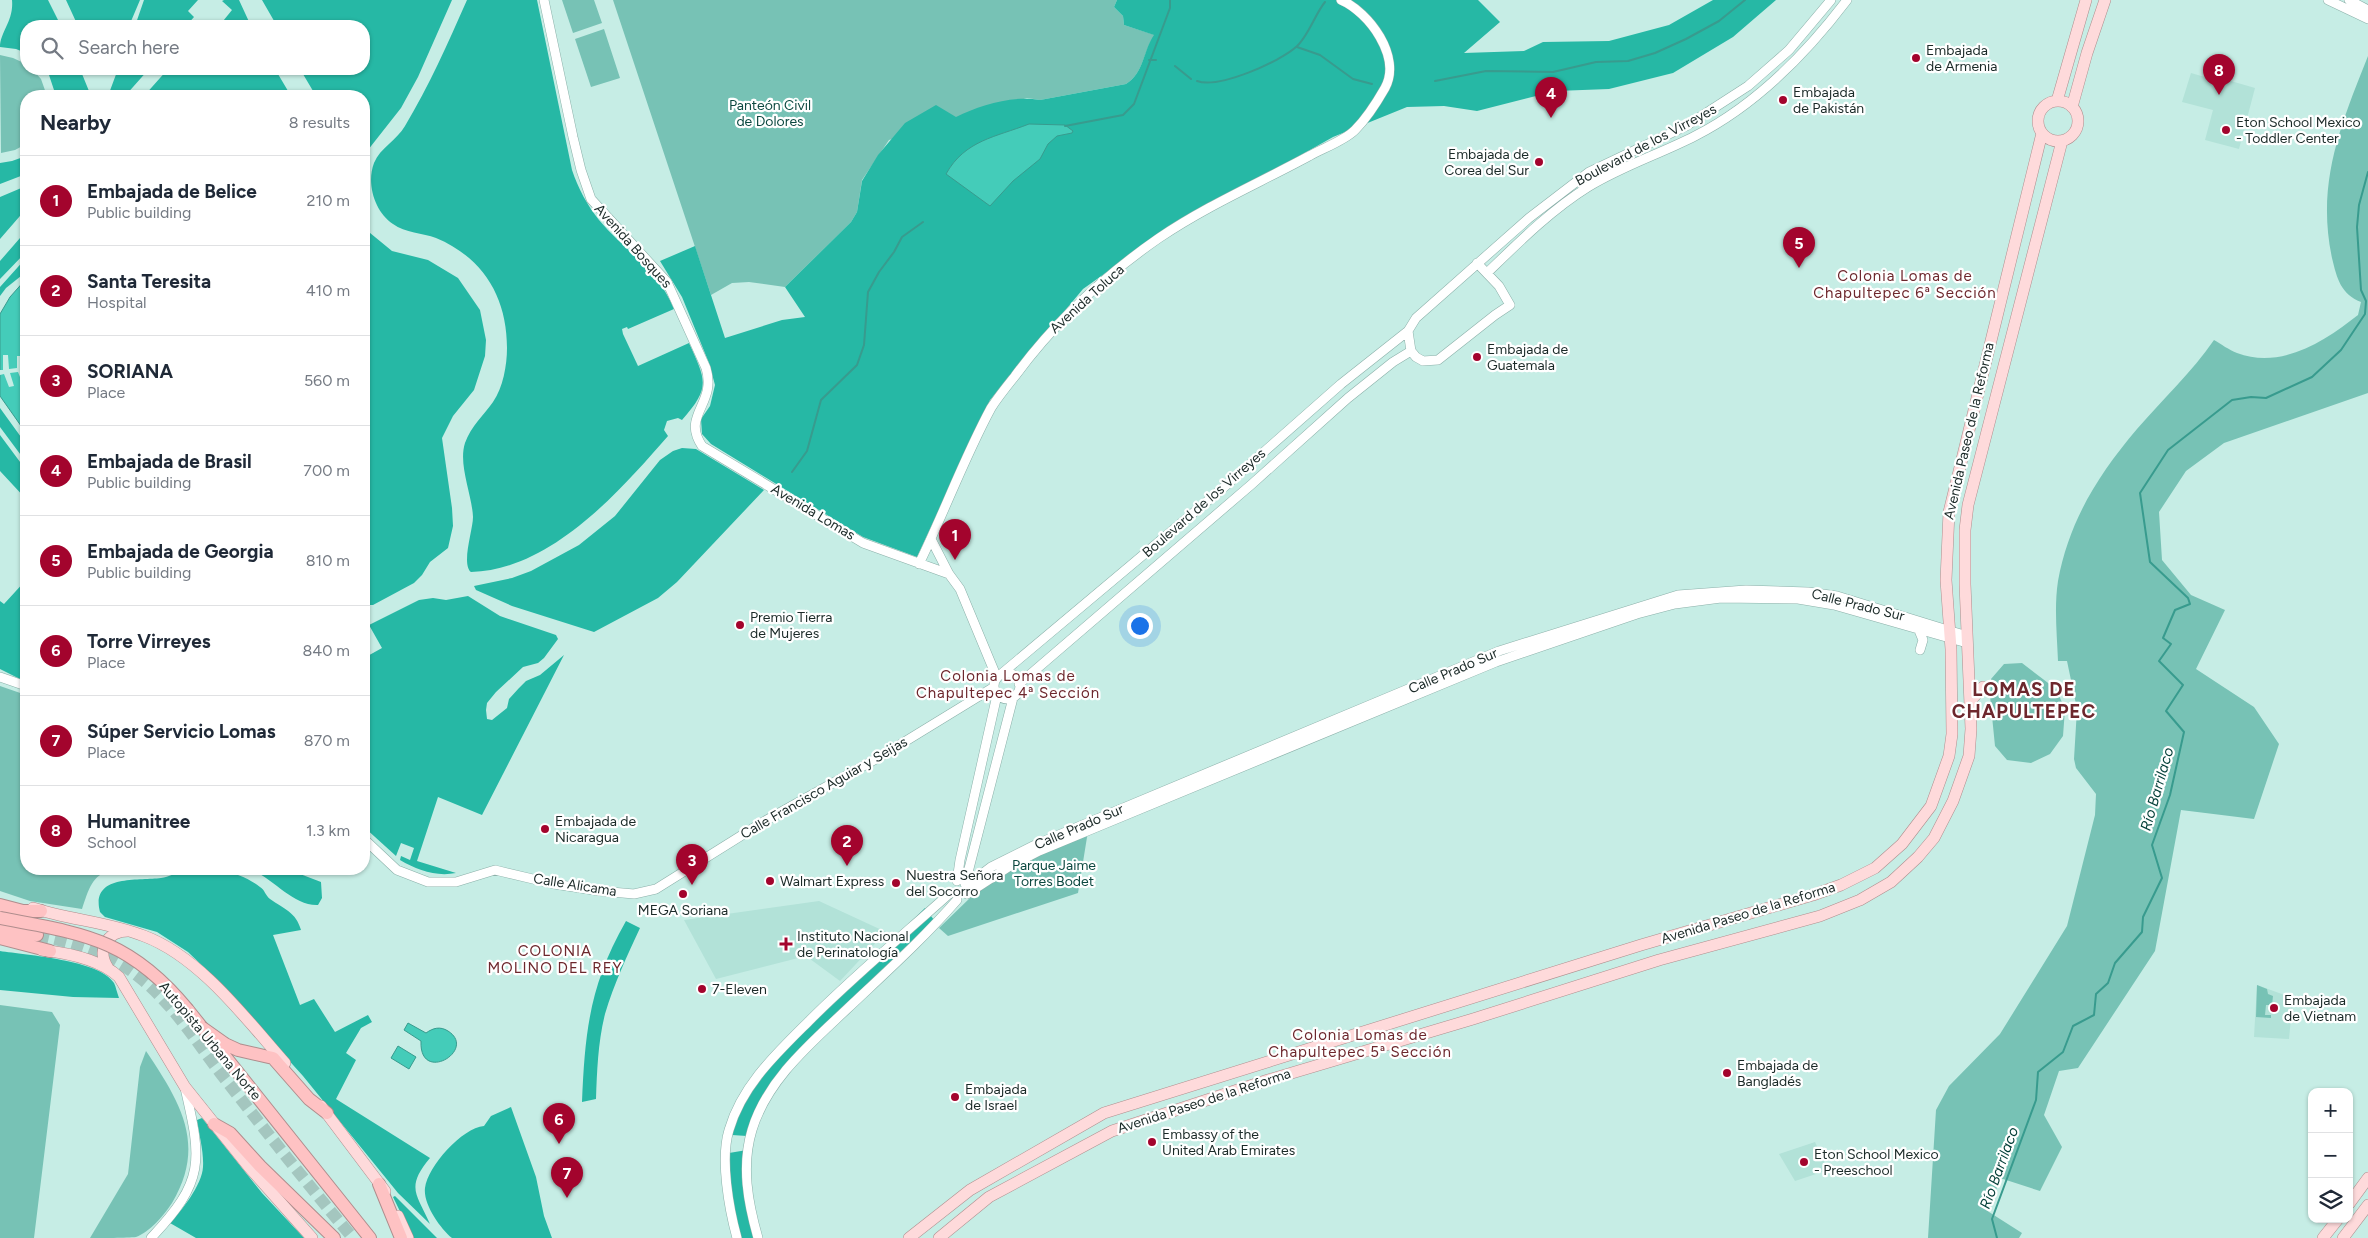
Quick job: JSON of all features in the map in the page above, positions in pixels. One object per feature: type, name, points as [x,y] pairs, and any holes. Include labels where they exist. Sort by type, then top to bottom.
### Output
[{"type":"highway","points":[[0,905],[23,910],[42,911]]},
{"type":"highway","points":[[0,914],[60,925]]},
{"type":"highway","name":"Autopista Urbana Norte","points":[[0,918],[71,931],[95,938],[139,962],[164,983],[370,1238]]},
{"type":"highway","points":[[0,927],[37,935]]},
{"type":"highway","name":"Autopista Urbana Norte","points":[[0,927],[84,942],[110,954],[148,979],[169,999],[360,1238]]},
{"type":"highway","points":[[0,938],[50,951]]},
{"type":"highway","points":[[201,1027],[231,1047],[267,1056],[309,1098],[327,1113]]},
{"type":"highway","points":[[214,1124],[230,1133],[334,1238]]},
{"type":"highway","points":[[379,1184],[401,1238]]},
{"type":"highway","points":[[320,1223],[330,1238]]},
{"type":"main road","points":[[2057,101],[2086,0]]},
{"type":"main road","points":[[2072,106],[2057,101],[2047,104],[2041,112],[2039,124],[2042,133],[2048,138],[2062,141],[2068,139],[2076,130],[2078,118],[2072,106],[2105,0]]},
{"type":"main road","name":"Avenida Paseo de la Reforma","points":[[909,1238],[970,1190],[1104,1113],[1654,941],[1813,896],[1875,868],[1902,844],[1931,806],[1941,783],[1949,756],[1952,734],[1950,634],[1946,580],[1948,512],[2042,133]]},
{"type":"main road","name":"Avenida Paseo de la Reforma","points":[[939,1238],[989,1197],[1112,1131],[1268,1080],[1474,1019],[1659,960],[1820,916],[1860,900],[1891,882],[1918,857],[1934,838],[1953,801],[1962,780],[1970,747],[1971,700],[1967,639],[1965,537],[1968,505],[2062,141]]},
{"type":"main road","points":[[1971,700],[1984,687]]},
{"type":"main road","points":[[0,899],[42,911],[132,931],[161,943],[180,956],[225,996],[327,1113],[388,1194],[408,1238]]},
{"type":"main road","points":[[108,968],[103,955],[106,942],[115,933],[132,931]]},
{"type":"main road","points":[[1654,941],[1659,960]]},
{"type":"main road","points":[[0,943],[70,955],[108,968],[119,978],[185,1087],[214,1124],[312,1238]]},
{"type":"main road","points":[[1625,950],[1631,969]]},
{"type":"main road","points":[[225,996],[241,1023],[267,1056]]},
{"type":"main road","points":[[2353,1199],[2367,1180]]},
{"type":"main road","points":[[970,1190],[979,1205]]},
{"type":"main road","points":[[2343,1238],[2368,1205]]},
{"type":"main road","points":[[940,1212],[952,1227]]},
{"type":"main road","points":[[2323,1238],[2335,1223]]},
{"type":"street","name":"Avenida Bosques","points":[[544,0],[575,145],[591,199],[667,282],[673,291],[706,368],[709,377],[707,397],[697,416],[694,427]]},
{"type":"street","name":"Avenida Toluca","points":[[919,564],[992,407],[1040,343],[1057,324],[1097,287],[1159,238],[1230,195],[1354,131],[1386,85],[1389,65],[1386,52],[1373,25],[1362,12],[1341,0]]},
{"type":"street","name":"Boulevard de los Virreyes","points":[[998,677],[1223,488],[1341,384],[1408,331],[1416,318],[1529,218],[1582,176],[1607,162],[1686,126],[1748,86],[1789,50],[1831,0]]},
{"type":"street","name":"Boulevard de los Virreyes","points":[[1487,272],[1586,188],[1616,172],[1697,135],[1748,101],[1798,58],[1847,0]]},
{"type":"street","points":[[2328,0],[2368,19]]},
{"type":"street","points":[[2349,0],[2368,10]]},
{"type":"street","points":[[1408,331],[1412,351],[1416,357],[1423,361],[1438,360],[1494,315],[1510,305],[1504,293],[1477,263]]},
{"type":"street","name":"Boulevard de los Virreyes","points":[[1019,684],[1348,398],[1393,362],[1412,351]]},
{"type":"street","name":"Avenida Lomas","points":[[694,427],[696,437],[702,446],[856,539],[949,574]]},
{"type":"street","points":[[931,539],[949,574],[960,589],[998,677],[960,860],[964,886]]},
{"type":"street","name":"Calle Prado Sur","points":[[953,897],[964,898],[964,886],[1039,852],[1496,662],[1596,623],[1721,594],[1791,590],[1837,596],[1967,639]]},
{"type":"street","name":"Calle Prado Sur","points":[[1721,594],[1814,601],[1918,628],[1950,634]]},
{"type":"street","points":[[1918,628],[1923,640],[1920,650]]},
{"type":"street","points":[[964,886],[1013,698],[1018,692],[1019,684],[1012,674],[998,677]]},
{"type":"street","points":[[0,677],[20,684]]},
{"type":"street","points":[[995,691],[1004,699],[1013,698]]},
{"type":"street","name":"Calle Francisco Aguiar y Seijas","points":[[656,889],[763,822],[995,691]]},
{"type":"street","name":"Calle Alicama","points":[[370,844],[397,870],[423,881],[456,882],[495,870],[554,884],[600,891],[634,894],[656,889]]},
{"type":"street","points":[[758,1238],[747,1187],[749,1147],[756,1119],[773,1088],[814,1041],[930,931],[953,897],[950,886],[964,886]]},
{"type":"street","points":[[737,1238],[727,1193],[728,1138],[734,1116],[756,1078],[774,1056],[839,991],[953,897]]},
{"type":"street","points":[[151,1238],[178,1208],[191,1185],[195,1173],[197,1158],[196,1138],[185,1087]]},
{"type":"shaded area","points":[[12,0],[48,0],[58,20],[20,20],[20,51],[0,47],[12,7]]},
{"type":"shaded area","points":[[66,0],[140,0],[132,20],[75,20]]},
{"type":"shaded area","points":[[144,0],[198,0],[188,11],[194,17],[191,20],[137,20]]},
{"type":"shaded area","points":[[239,0],[248,20],[224,20],[232,10],[222,1]]},
{"type":"shaded area","points":[[262,0],[452,0],[418,77],[401,108],[370,147],[370,90],[312,90],[304,75],[370,75],[370,20],[274,20]]},
{"type":"shaded area","points":[[467,0],[537,0],[572,170],[577,183],[599,220],[650,271],[659,282],[674,309],[628,329],[627,327],[622,329],[623,334],[638,366],[689,343],[699,366],[703,383],[698,399],[682,420],[678,418],[667,421],[664,430],[668,436],[606,503],[582,524],[556,543],[529,558],[500,568],[471,572],[468,568],[467,555],[473,517],[464,470],[463,452],[471,431],[493,402],[502,383],[507,348],[503,313],[490,282],[480,268],[467,257],[453,246],[436,238],[398,227],[387,219],[377,205],[371,180],[374,163],[377,158],[384,148],[402,131],[414,111]]},
{"type":"shaded area","points":[[1117,0],[1478,0],[1500,22],[1464,53],[1524,51],[1543,42],[1609,41],[1669,25],[1713,0],[1776,0],[1733,37],[1673,73],[1609,89],[1556,91],[1477,111],[1444,106],[1407,107],[1333,137],[1156,237],[1083,289],[990,400],[917,557],[863,537],[711,444],[702,434],[701,419],[710,406],[715,385],[709,363],[682,297],[660,261],[695,246],[725,338],[782,320],[805,317],[785,287],[851,222],[857,212],[862,181],[878,155],[905,123],[936,105],[956,117],[997,102],[1019,99],[1040,100],[1126,84],[1132,79],[1140,68],[1154,35],[1124,25],[1123,16],[1114,7]]},
{"type":"shaded area","points":[[2191,73],[2222,82],[2224,79],[2255,88],[2239,149],[2205,140],[2213,110],[2182,102]]},
{"type":"shaded area","points":[[49,75],[82,75],[89,90],[54,90]]},
{"type":"shaded area","points":[[116,75],[144,75],[130,90],[110,90]]},
{"type":"shaded area","points":[[163,75],[279,75],[287,90],[149,90]]},
{"type":"shaded area","points":[[1029,124],[1065,125],[1073,131],[1072,133],[1057,136],[1048,144],[1040,159],[1013,181],[990,206],[946,174],[962,154],[972,147],[982,141]]},
{"type":"shaded area","points":[[20,158],[20,176],[0,184],[0,163]]},
{"type":"shaded area","points":[[20,189],[20,216],[0,239],[0,197]]},
{"type":"shaded area","points":[[370,233],[392,251],[428,260],[458,278],[480,310],[486,340],[485,356],[474,390],[453,416],[442,438],[453,526],[448,548],[430,562],[422,575],[414,583],[370,605]]},
{"type":"shaded area","points":[[20,238],[20,258],[0,279],[0,261]]},
{"type":"shaded area","points":[[20,265],[20,277],[6,288],[0,296],[0,287]]},
{"type":"shaded area","points":[[20,286],[20,424],[0,396],[0,314],[10,297]]},
{"type":"shaded area","points":[[0,408],[20,436],[20,454],[0,427]]},
{"type":"shaded area","points":[[0,435],[20,462],[20,493],[0,471]]},
{"type":"shaded area","points":[[682,448],[696,449],[764,490],[677,582],[658,598],[594,632],[512,606],[476,590],[474,586],[512,578],[531,571],[579,545],[615,516],[660,460],[673,451]]},
{"type":"shaded area","points":[[20,587],[20,679],[0,669],[0,601],[4,604]]},
{"type":"shaded area","points":[[468,596],[500,616],[556,635],[558,639],[544,658],[538,663],[523,667],[496,692],[487,703],[487,719],[492,720],[507,708],[509,699],[526,681],[540,675],[564,655],[482,815],[438,797],[417,861],[456,873],[441,874],[420,870],[400,860],[401,856],[410,860],[414,848],[401,843],[396,856],[370,832],[370,655],[382,648],[370,624],[419,600],[433,598],[446,600]]},
{"type":"shaded area","points":[[172,875],[238,875],[262,888],[270,899],[293,915],[301,930],[273,935],[300,1005],[314,999],[335,1032],[368,1015],[372,1022],[361,1028],[346,1053],[356,1060],[336,1099],[430,1158],[418,1177],[416,1191],[430,1224],[398,1193],[303,1076],[211,974],[188,952],[157,932],[105,917],[100,912],[99,900],[102,891],[109,885],[129,880]]},
{"type":"shaded area","points":[[261,875],[303,875],[321,882],[322,898],[318,905],[300,901]]},
{"type":"shaded area","name":"Instituto Nacional de Perinatología","points":[[819,901],[886,932],[840,981],[806,956],[716,979],[684,920]]},
{"type":"shaded area","points":[[925,908],[934,920],[781,1077],[747,1136],[732,1135],[738,1113],[762,1070]]},
{"type":"shaded area","points":[[626,921],[640,928],[605,1014],[599,1046],[596,1099],[582,1102],[585,1052],[597,987],[604,966]]},
{"type":"shaded area","points":[[0,951],[61,960],[94,969],[106,975],[114,983],[119,998],[73,997],[0,990]]},
{"type":"shaded area","name":"Embajada de Vietnam","points":[[2257,985],[2293,998],[2289,1039],[2254,1037]]},
{"type":"shaded area","points":[[408,1023],[426,1033],[437,1028],[448,1031],[455,1039],[456,1047],[452,1054],[445,1060],[429,1061],[423,1054],[421,1041],[404,1030]]},
{"type":"shaded area","points":[[398,1046],[416,1057],[409,1069],[391,1058]]},
{"type":"shaded area","points":[[511,1107],[536,1177],[544,1216],[552,1238],[452,1238],[442,1228],[427,1201],[425,1188],[427,1179],[439,1159],[456,1141],[475,1128],[484,1126],[491,1116]]},
{"type":"shaded area","points":[[202,1118],[262,1193],[304,1238],[196,1238],[170,1223],[191,1197],[202,1174],[203,1155],[197,1120]]},
{"type":"shaded area","name":"Eton School Mexico - Preeschool","points":[[1815,1142],[1828,1170],[1795,1181],[1779,1154]]},
{"type":"shaded area","points":[[747,1150],[747,1191],[758,1238],[739,1238],[730,1196],[729,1153]]},
{"type":"shaded area","points":[[395,1196],[437,1238],[413,1238],[393,1197]]},
{"type":"green space","points":[[562,0],[594,0],[602,23],[573,33]]},
{"type":"green space","name":"Panteón Civil de Dolores","points":[[613,0],[1117,0],[1114,7],[1123,16],[1124,25],[1155,35],[1140,68],[1126,84],[1040,100],[1027,98],[889,140],[862,180],[857,212],[851,222],[785,287],[749,282],[732,283],[711,295]]},
{"type":"green space","points":[[604,29],[620,78],[591,87],[575,39]]},
{"type":"green space","points":[[0,55],[20,61],[20,75],[37,75],[45,90],[20,90],[20,147],[1,153]]},
{"type":"green space","points":[[2368,56],[2368,393],[2224,443],[2186,471],[2159,512],[2162,560],[2191,595],[2225,610],[2196,669],[2254,707],[2279,744],[2254,819],[2181,810],[2155,951],[2078,1068],[2059,1071],[2044,1115],[2062,1147],[2040,1191],[2000,1178],[1989,1212],[2022,1233],[2019,1238],[1928,1238],[1936,1110],[1949,1086],[2000,1034],[2067,926],[2095,815],[2096,794],[2076,768],[2074,759],[2077,709],[2067,661],[2058,661],[2056,601],[2058,581],[2070,538],[2087,500],[2123,446],[2187,374],[2214,340],[2237,353],[2253,357],[2270,358],[2302,350],[2317,343],[2358,315],[2361,302],[2354,299],[2344,290],[2334,266],[2328,231],[2327,204],[2334,154],[2349,106]]},
{"type":"green space","points":[[2022,663],[2056,689],[2065,709],[2063,736],[2050,754],[2031,763],[2007,760],[1995,746],[1990,696],[1991,679],[2004,664]]},
{"type":"green space","points":[[0,686],[20,693],[20,875],[99,875],[89,889],[82,909],[30,901],[0,891]]},
{"type":"green space","name":"Parque Jaime Torres Bodet","points":[[1088,831],[1078,893],[948,936],[939,928],[971,897],[1010,866]]},
{"type":"green space","points":[[2257,985],[2267,989],[2268,994],[2273,996],[2272,1005],[2266,1005],[2265,1015],[2271,1015],[2271,1018],[2256,1017]]},
{"type":"green space","points":[[0,1005],[52,1012],[60,1025],[34,1238],[0,1238]]},
{"type":"green space","points":[[146,1051],[169,1088],[185,1124],[188,1142],[187,1162],[182,1182],[165,1213],[141,1235],[136,1237],[90,1238],[128,1174],[140,1067]]},
{"type":"pier","points":[[3,355],[8,355],[9,369],[17,368],[17,356],[20,356],[20,377],[18,372],[10,373],[14,386],[9,387],[4,374],[0,375],[0,370],[3,370]]},
{"type":"waterway","points":[[1065,126],[1123,115],[1134,104],[1170,8],[1170,0]]},
{"type":"waterway","points":[[1435,81],[1486,71],[1553,72],[1596,62],[1628,61],[1655,53],[1686,39],[1719,21],[1745,0]]},
{"type":"waterway","points":[[1197,81],[1207,82],[1234,78],[1288,53],[1300,43],[1325,2]]},
{"type":"waterway","points":[[1297,47],[1320,55],[1353,79],[1372,84]]},
{"type":"waterway","points":[[1149,60],[1156,60]]},
{"type":"waterway","points":[[1175,66],[1191,79]]},
{"type":"waterway","name":"Río Barrilaco","points":[[1997,1238],[1992,1219],[2036,1100],[2038,1072],[2063,1052],[2073,1026],[2094,1015],[2096,994],[2108,983],[2115,963],[2142,932],[2143,917],[2162,878],[2152,845],[2170,795],[2184,732],[2166,711],[2183,685],[2159,661],[2171,644],[2163,638],[2175,610],[2190,604],[2188,598],[2150,562],[2140,493],[2168,450],[2232,400],[2251,397],[2266,398],[2312,377],[2341,350],[2365,314],[2366,301],[2361,290],[2357,227],[2359,205],[2368,172]]},
{"type":"waterway","points":[[792,472],[807,451],[821,400],[857,365],[864,345],[868,292],[902,237],[923,222]]},
{"type":"tunnel","points":[[37,935],[80,946],[107,957],[132,972],[155,991],[186,1026],[270,1137],[353,1238]]},
{"type":"place","name":"Embajada de Armenia","points":[[1916,58]]},
{"type":"place","name":"Humanitree","points":[[2219,95]]},
{"type":"place","name":"Embajada de Pakistán","points":[[1783,100]]},
{"type":"place","name":"Embajada de Brasil","points":[[1551,118]]},
{"type":"place","name":"Eton School Mexico - Toddler Center","points":[[2226,130]]},
{"type":"place","name":"Embajada de Corea del Sur","points":[[1539,162]]},
{"type":"place","name":"Embajada de Georgia","points":[[1799,268]]},
{"type":"place","name":"Embajada de Guatemala","points":[[1477,357]]},
{"type":"place","name":"Embajada de Belice","points":[[955,560]]},
{"type":"place","name":"Premio Tierra de Mujeres","points":[[740,625]]},
{"type":"place","name":"Embajada de Nicaragua","points":[[545,829]]},
{"type":"place","name":"Santa Teresita","points":[[847,866]]},
{"type":"place","name":"Walmart Express","points":[[770,881]]},
{"type":"place","name":"Nuestra Señora del Socorro","points":[[896,883]]},
{"type":"place","name":"SORIANA","points":[[692,885]]},
{"type":"place","name":"MEGA Soriana","points":[[683,894]]},
{"type":"place","name":"Instituto Nacional de Perinatología","points":[[786,944]]},
{"type":"place","name":"7-Eleven","points":[[702,989]]},
{"type":"place","name":"Embajada de Vietnam","points":[[2274,1008]]},
{"type":"place","name":"Embajada de Bangladés","points":[[1727,1073]]},
{"type":"place","name":"Embajada de Israel","points":[[955,1097]]},
{"type":"place","name":"Embassy of the United Arab Emirates","points":[[1152,1142]]},
{"type":"place","name":"Torre Virreyes","points":[[559,1144]]},
{"type":"place","name":"Eton School Mexico - Preeschool","points":[[1804,1162]]},
{"type":"place","name":"Súper Servicio Lomas","points":[[567,1198]]},
{"type":"district","name":"Colonia Lomas de Chapultepec 6ª Sección","points":[[1905,284]]},
{"type":"district","name":"Colonia Lomas de Chapultepec 4ª Sección","points":[[1008,684]]},
{"type":"district","name":"LOMAS DE CHAPULTEPEC","points":[[2024,700]]},
{"type":"district","name":"COLONIA MOLINO DEL REY","points":[[555,960]]},
{"type":"district","name":"Colonia Lomas de Chapultepec 5ª Sección","points":[[1360,1044]]}]
